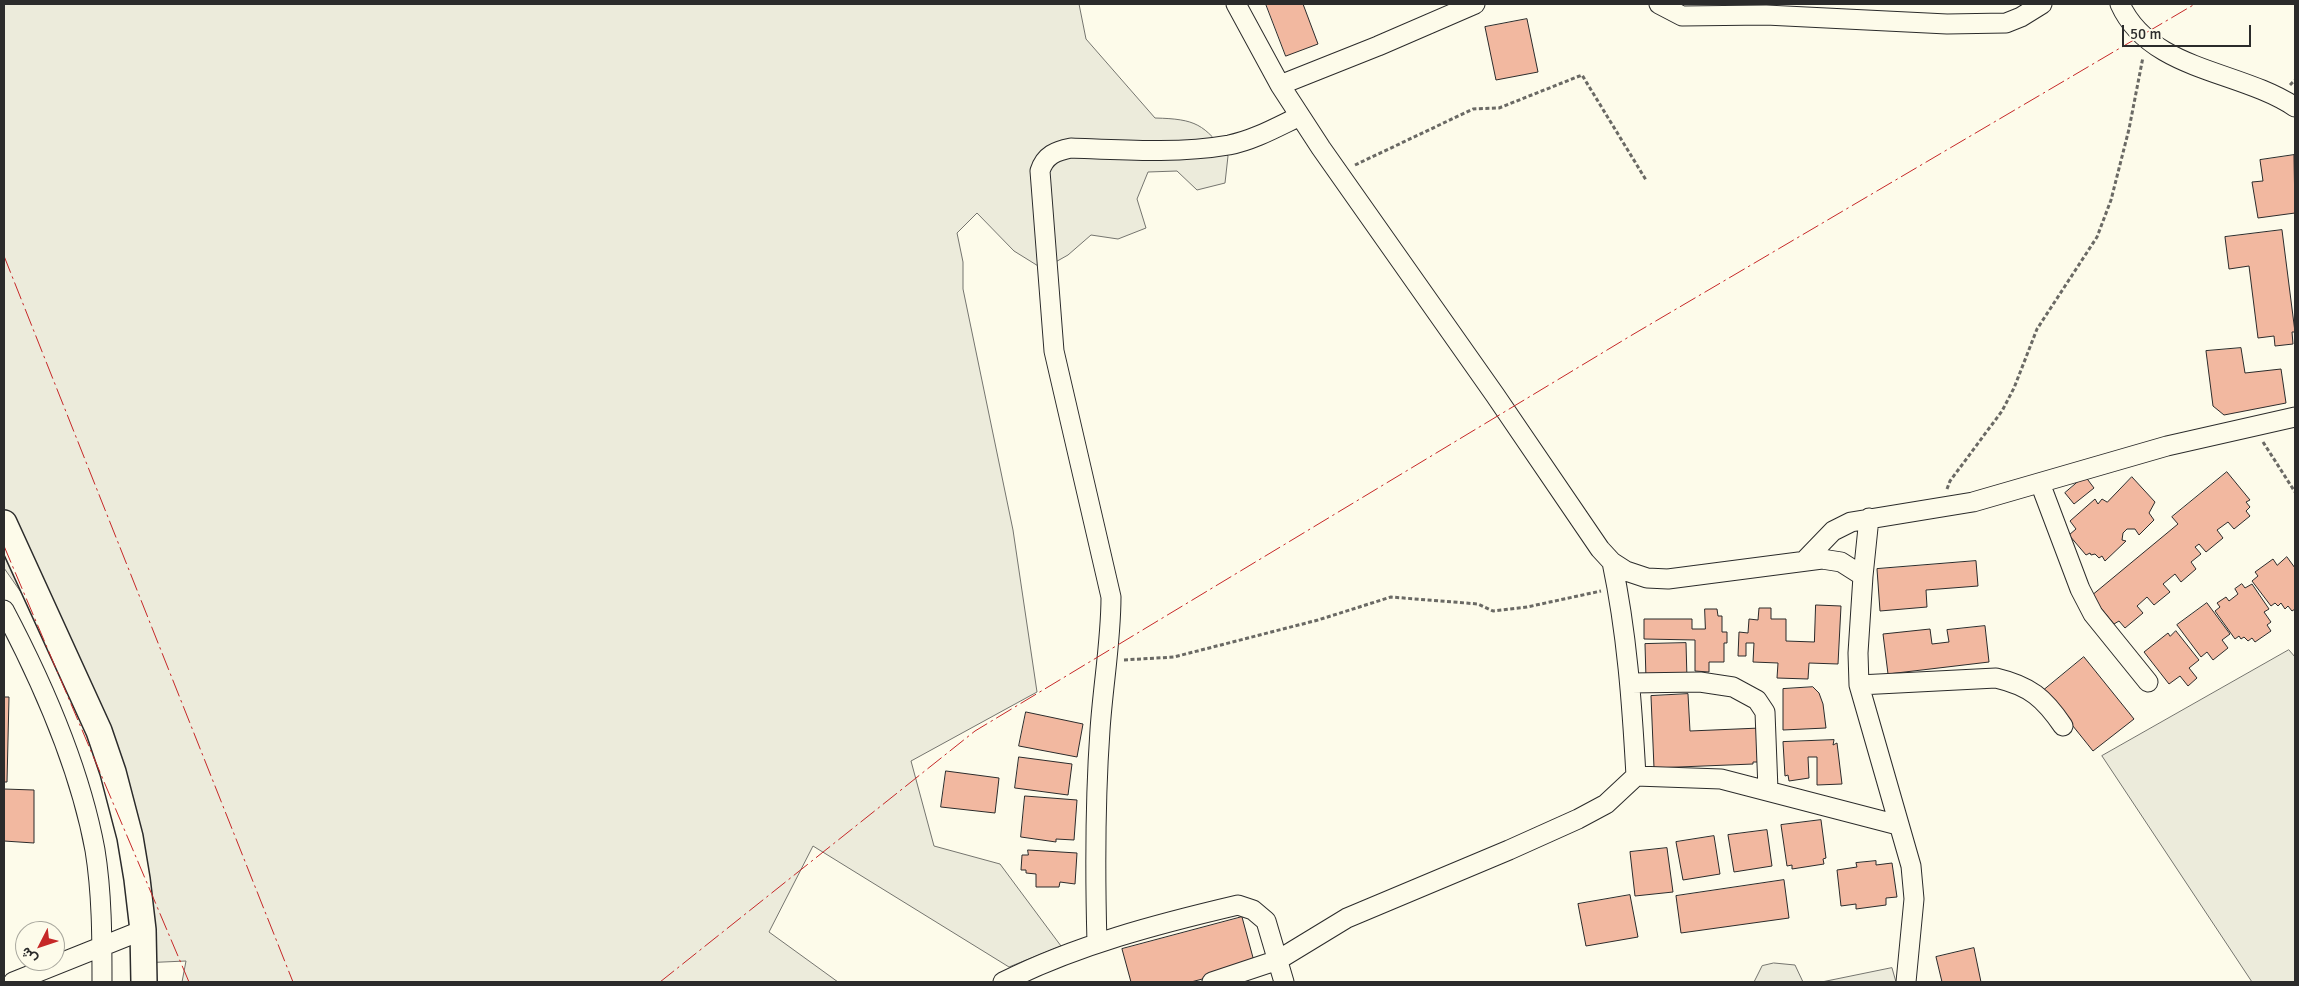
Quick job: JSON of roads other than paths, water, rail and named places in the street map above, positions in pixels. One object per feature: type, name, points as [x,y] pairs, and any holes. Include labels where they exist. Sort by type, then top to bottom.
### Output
[{"type":"main road","points":[[4,523],[99,731],[113,772],[130,837],[144,930],[144,982]]},
{"type":"street","points":[[1236,4],[1280,85],[1300,116],[1495,394],[1559,491],[1612,562],[1626,571],[1647,578],[1668,579],[1805,560],[1840,562],[1863,576]]},
{"type":"street","points":[[1280,85],[1378,46],[1475,4]]},
{"type":"street","points":[[1659,4],[1682,16],[1766,15],[1947,24],[2006,23],[2021,18],[2042,4]]},
{"type":"street","points":[[2120,4],[2126,18],[2148,40],[2176,57],[2257,86],[2295,107]]},
{"type":"street","points":[[1097,943],[1096,798],[1106,661],[1111,624],[1110,597],[1054,351],[1041,204],[1040,171],[1042,164],[1056,151],[1071,148],[1185,150],[1229,145],[1248,140],[1300,116]]},
{"type":"street","points":[[1805,560],[1833,531],[1851,522],[1973,502],[2167,446],[2295,417]]},
{"type":"street","points":[[2040,483],[2080,589],[2093,614],[2148,682]]},
{"type":"street","points":[[1869,518],[1858,653],[1859,685],[1911,866],[1914,899],[1906,982]]},
{"type":"street","points":[[1612,562],[1631,683],[1636,776]]},
{"type":"street","points":[[4,610],[26,652],[64,744],[95,851],[100,894],[102,982]]},
{"type":"street","points":[[1859,685],[1996,678],[2017,683],[2036,693],[2063,726]]},
{"type":"street","points":[[1631,683],[1700,682],[1733,686],[1757,700],[1765,712],[1768,790]]},
{"type":"street","points":[[1212,982],[1278,960],[1347,918],[1578,819],[1606,804],[1636,776],[1721,779],[1898,825]]},
{"type":"street","points":[[1003,982],[1036,966],[1097,943],[1238,905],[1253,910],[1266,921],[1284,982]]},
{"type":"street","points":[[13,982],[144,930]]}]
